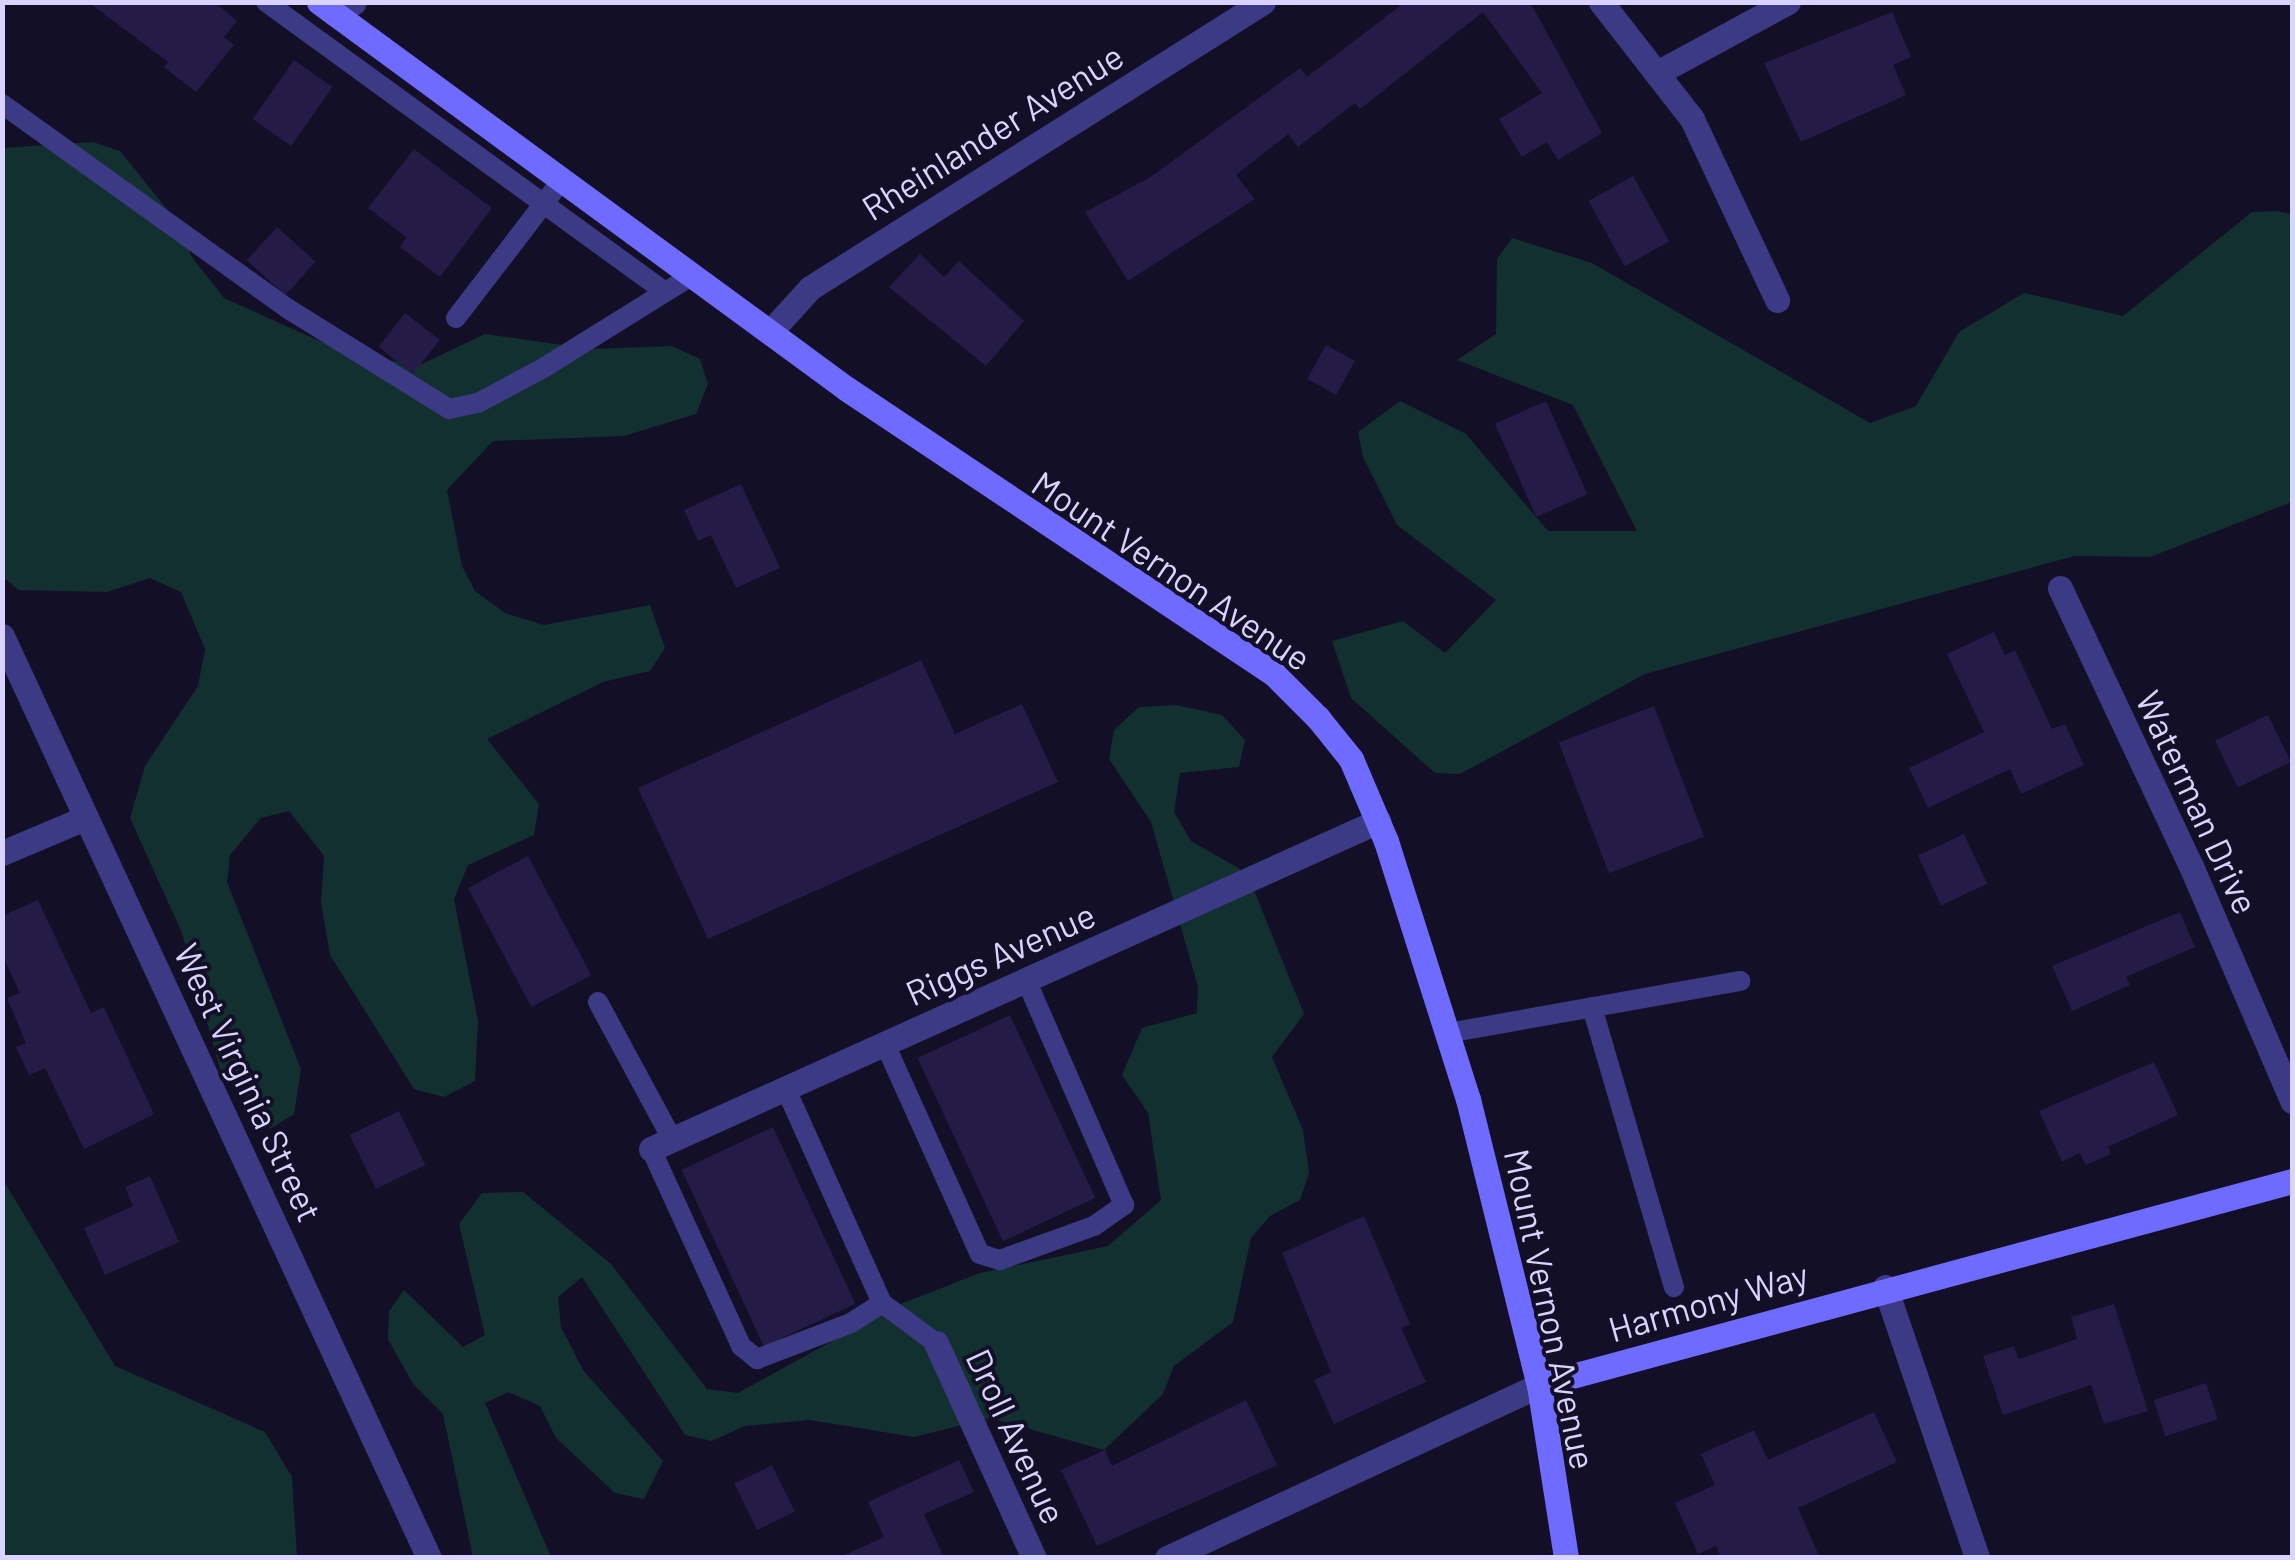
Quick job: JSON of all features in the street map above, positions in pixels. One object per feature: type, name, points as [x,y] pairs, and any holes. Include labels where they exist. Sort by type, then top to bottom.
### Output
[{"type":"main road","name":"Mount Vernon Avenue","points":[[336,6],[562,180],[770,332],[1061,537],[1274,674],[1351,759],[1378,821],[1448,1033],[1538,1385],[1566,1558]]},
{"type":"main road","name":"Harmony Way","points":[[1538,1385],[1885,1287],[2292,1180]]},
{"type":"street","name":"Rheinlander Avenue","points":[[770,332],[810,288],[1263,2]]},
{"type":"street","points":[[1601,2],[1692,119],[1776,300]]},
{"type":"street","points":[[1658,74],[1788,2]]},
{"type":"street","name":"Waterman Drive","points":[[2060,588],[2200,884],[2292,1101]]},
{"type":"street","name":"West Virginia Street","points":[[2,636],[429,1558]]},
{"type":"street","points":[[2,854],[85,818]]},
{"type":"street","name":"Riggs Avenue","points":[[662,1144],[1378,821]]},
{"type":"street","points":[[1885,1287],[1977,1558]]},
{"type":"street","name":"Droll Avenue","points":[[936,1343],[1034,1558]]},
{"type":"street","name":"Harmony Way","points":[[1167,1558],[1538,1385]]},
{"type":"lane","points":[[266,2],[665,292]]},
{"type":"lane","points":[[2,104],[306,321],[449,409],[478,403],[545,367],[693,275]]},
{"type":"lane","points":[[456,318],[562,180]]},
{"type":"lane","points":[[885,1044],[980,1254],[1000,1260],[1094,1226],[1124,1204],[1026,980]]},
{"type":"lane","points":[[1448,1033],[1740,982]]},
{"type":"lane","points":[[598,1002],[662,1144],[741,1346],[758,1359],[882,1303]]},
{"type":"lane","points":[[1592,1008],[1674,1287]]},
{"type":"lane","points":[[786,1088],[882,1303],[936,1343]]},
{"type":"green space","points":[[93,142],[120,151],[183,229],[191,256],[224,298],[355,357],[422,364],[485,334],[591,349],[672,346],[700,359],[708,384],[696,414],[624,436],[493,441],[447,490],[462,566],[475,591],[505,613],[544,625],[650,605],[665,648],[650,671],[603,682],[487,739],[539,804],[534,835],[468,865],[454,899],[478,1021],[475,1081],[444,1097],[414,1089],[330,955],[321,902],[324,856],[289,811],[261,818],[230,855],[227,882],[301,1069],[294,1114],[270,1129],[220,1069],[182,933],[130,818],[145,766],[198,686],[205,649],[181,592],[150,578],[107,592],[19,590],[3,577],[2,148]]},
{"type":"green space","points":[[2252,212],[2292,214],[2292,502],[2150,557],[2074,556],[1645,674],[1460,774],[1435,773],[1351,698],[1332,641],[1403,621],[1445,653],[1496,600],[1397,525],[1363,457],[1358,432],[1400,401],[1466,434],[1548,531],[1637,531],[1573,405],[1457,360],[1496,334],[1497,259],[1512,238],[1592,263],[1870,423],[1916,406],[1959,332],[2024,293],[2123,316]]},
{"type":"green space","points":[[1176,705],[1222,715],[1245,740],[1239,767],[1180,773],[1174,812],[1191,841],[1247,873],[1304,1014],[1272,1057],[1303,1130],[1309,1173],[1300,1200],[1270,1216],[1251,1238],[1233,1322],[1174,1366],[1163,1394],[1104,1450],[990,1418],[914,1437],[810,1420],[745,1426],[712,1441],[685,1435],[582,1277],[558,1297],[561,1327],[583,1370],[663,1461],[644,1499],[615,1493],[556,1438],[540,1406],[508,1392],[485,1403],[551,1557],[473,1557],[443,1414],[413,1384],[388,1339],[389,1311],[404,1290],[463,1347],[485,1335],[459,1224],[482,1193],[523,1192],[611,1264],[707,1389],[738,1393],[898,1305],[980,1273],[1108,1246],[1161,1200],[1148,1113],[1122,1075],[1142,1028],[1197,1013],[1198,987],[1151,822],[1109,759],[1114,730],[1139,707]]},
{"type":"green space","points":[[2,1178],[115,1366],[265,1432],[292,1477],[297,1557],[3,1557]]},
{"type":"building","points":[[88,2],[215,2],[237,21],[224,37],[234,45],[196,92],[164,67],[168,62]]},
{"type":"building","points":[[1405,2],[1530,2],[1602,133],[1558,160],[1547,142],[1522,157],[1499,119],[1542,93],[1483,12],[1360,109],[1355,103],[1298,147],[1288,134],[1236,175],[1255,199],[1128,281],[1085,212],[1149,178],[1300,68],[1307,77]]},
{"type":"building","points":[[1892,12],[1911,57],[1893,65],[1906,95],[1801,142],[1764,63]]},
{"type":"building","points":[[294,60],[333,87],[291,146],[253,119]]},
{"type":"building","points":[[414,149],[492,208],[440,277],[400,247],[406,237],[368,208]]},
{"type":"building","points":[[1633,176],[1669,242],[1625,266],[1588,201]]},
{"type":"building","points":[[277,227],[316,262],[286,295],[247,260]]},
{"type":"building","points":[[920,254],[944,277],[959,261],[1024,321],[986,366],[889,287]]},
{"type":"building","points":[[405,313],[440,340],[413,374],[379,347]]},
{"type":"building","points":[[1326,345],[1355,361],[1336,395],[1307,379]]},
{"type":"building","points":[[1546,401],[1587,494],[1536,517],[1495,424]]},
{"type":"building","points":[[741,484],[780,568],[736,588],[711,535],[698,541],[684,510]]},
{"type":"building","points":[[1994,632],[2005,655],[2015,650],[2052,729],[2065,724],[2084,765],[2021,794],[2010,769],[1928,808],[1909,768],[1984,732],[1947,654]]},
{"type":"building","points":[[921,660],[955,734],[1022,704],[1058,782],[708,939],[638,788]]},
{"type":"building","points":[[1654,706],[1704,837],[1609,873],[1559,743]]},
{"type":"building","points":[[2268,715],[2291,762],[2238,788],[2215,741]]},
{"type":"building","points":[[1964,834],[1987,884],[1941,905],[1918,856]]},
{"type":"building","points":[[528,856],[591,975],[531,1007],[468,888]]},
{"type":"building","points":[[38,900],[91,1013],[104,1007],[154,1114],[84,1149],[45,1068],[29,1075],[16,1047],[26,1043],[7,998],[20,993],[2,955],[2,916]]},
{"type":"building","points":[[2180,912],[2195,947],[2126,977],[2130,985],[2072,1011],[2052,966]]},
{"type":"building","points":[[1010,1015],[1095,1198],[1003,1241],[918,1058]]},
{"type":"building","points":[[2154,1062],[2178,1115],[2108,1147],[2111,1154],[2086,1165],[2080,1153],[2062,1162],[2039,1111]]},
{"type":"building","points":[[399,1111],[425,1165],[376,1189],[350,1135]]},
{"type":"building","points":[[773,1127],[855,1304],[764,1346],[681,1170]]},
{"type":"building","points":[[150,1176],[179,1242],[105,1275],[84,1228],[133,1206],[125,1187]]},
{"type":"building","points":[[1364,1216],[1410,1324],[1401,1328],[1426,1382],[1334,1424],[1314,1380],[1331,1372],[1282,1253]]},
{"type":"building","points":[[2114,1304],[2148,1411],[2104,1424],[2091,1385],[2003,1415],[1983,1356],[2014,1346],[2019,1359],[2077,1339],[2071,1317]]},
{"type":"building","points":[[2206,1383],[2218,1419],[2165,1436],[2154,1400]]},
{"type":"building","points":[[1246,1400],[1277,1465],[1097,1546],[1061,1470],[1105,1450],[1112,1466]]},
{"type":"building","points":[[1874,1412],[1897,1462],[1798,1508],[1820,1558],[1721,1558],[1716,1546],[1698,1554],[1675,1503],[1715,1485],[1701,1454],[1754,1430],[1768,1460]]},
{"type":"building","points":[[959,1460],[974,1492],[924,1514],[944,1558],[838,1558],[884,1537],[868,1502]]},
{"type":"building","points":[[772,1465],[795,1512],[757,1530],[734,1483]]}]
